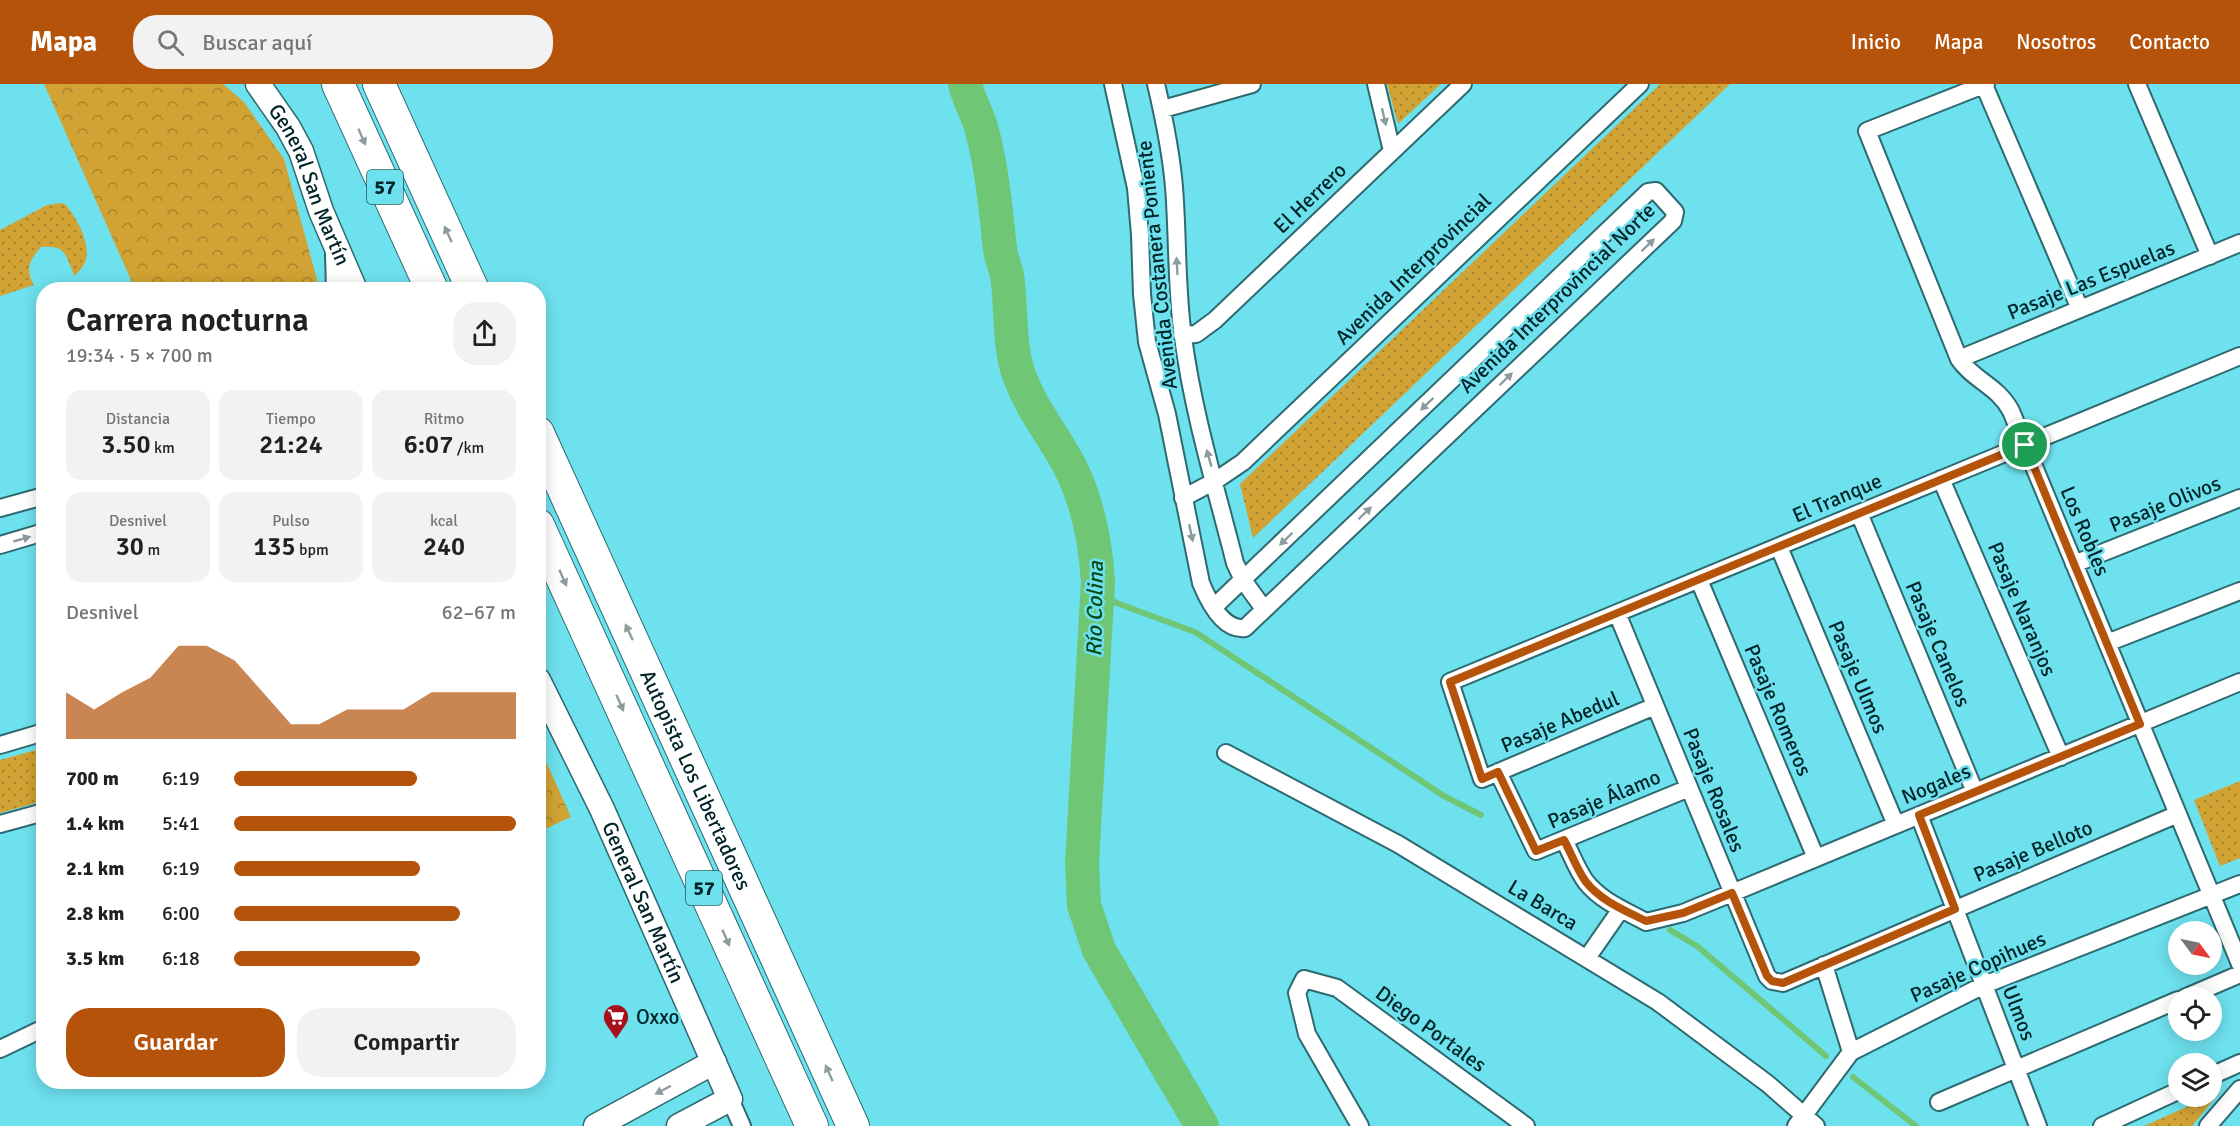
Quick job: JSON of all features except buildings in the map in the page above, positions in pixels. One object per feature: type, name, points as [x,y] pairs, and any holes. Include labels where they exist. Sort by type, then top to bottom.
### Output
[{"type":"highway","name":"57","points":[[338,84],[428,282]]},
{"type":"highway","name":"57","points":[[379,84],[469,282]]},
{"type":"highway","name":"Autopista Los Libertadores","points":[[546,451],[853,1126]]},
{"type":"highway","name":"Autopista Los Libertadores","points":[[546,543],[812,1126]]},
{"type":"street","name":"General San Martín","points":[[258,84],[288,127],[301,151],[321,211],[351,282]]},
{"type":"street","name":"Avenida Costanera Poniente","points":[[1113,84],[1136,188],[1147,342],[1167,414],[1201,583],[1207,597],[1215,607]]},
{"type":"street","name":"Avenida Costanera Poniente","points":[[1156,84],[1163,109],[1174,184],[1182,335],[1195,406],[1236,563],[1243,580],[1264,609]]},
{"type":"street","points":[[1163,109],[1252,84]]},
{"type":"street","points":[[1376,84],[1392,151]]},
{"type":"street","name":"El Herrero","points":[[1182,335],[1196,334],[1215,320],[1462,84]]},
{"type":"street","name":"Avenida Interprovincial","points":[[1183,498],[1215,481],[1243,462],[1640,84]]},
{"type":"street","points":[[1985,84],[2080,309]]},
{"type":"street","name":"Los Robles","points":[[1985,84],[1867,131],[1959,359],[1965,368],[2005,399],[2240,964]]},
{"type":"street","points":[[2137,84],[2210,256]]},
{"type":"street","name":"Avenida Interprovincial Norte","points":[[1656,191],[1675,212],[1673,221],[1245,628],[1238,629],[1229,625],[1215,607],[1243,580],[1648,192],[1656,191]]},
{"type":"street","points":[[333,241],[335,282]]},
{"type":"street","name":"Pasaje Las Espuelas","points":[[1959,359],[2240,243]]},
{"type":"street","name":"El Tranque","points":[[1482,779],[1450,682],[2240,356]]},
{"type":"street","name":"Pasaje Naranjos","points":[[1941,479],[2061,757]]},
{"type":"street","points":[[0,508],[36,498]]},
{"type":"street","name":"Pasaje Olivos","points":[[2074,564],[2240,498]]},
{"type":"street","name":"Pasaje Canelos","points":[[1859,513],[1975,792]]},
{"type":"street","points":[[0,545],[36,534]]},
{"type":"street","name":"Pasaje Ulmos","points":[[1779,547],[1896,825]]},
{"type":"street","name":"Pasaje Romeros","points":[[1699,580],[1816,858]]},
{"type":"street","points":[[2107,643],[2240,591]]},
{"type":"street","name":"Pasaje Rosales","points":[[1617,614],[1767,976],[1772,981]]},
{"type":"street","name":"Nogales","points":[[1621,909],[1646,921],[1683,913],[2240,682]]},
{"type":"street","name":"General San Martín","points":[[546,696],[602,809],[742,1126]]},
{"type":"street","name":"Pasaje Abedul","points":[[1482,779],[1655,706]]},
{"type":"street","points":[[0,745],[36,734]]},
{"type":"street","name":"La Barca","points":[[1226,753],[1398,844],[1658,1002],[1768,1084],[1805,1122]]},
{"type":"street","name":"Pasaje Álamo","points":[[1498,772],[1536,851],[1689,788]]},
{"type":"street","points":[[0,824],[36,814]]},
{"type":"street","name":"Pasaje Belloto","points":[[1772,981],[1783,983],[2178,814]]},
{"type":"street","name":"Ulmos","points":[[1919,815],[2038,1126]]},
{"type":"street","points":[[1564,840],[1586,882],[1621,909],[1587,958]]},
{"type":"street","name":"Pasaje Copihues","points":[[1805,1122],[1851,1052],[1984,985],[2240,884]]},
{"type":"street","points":[[1824,965],[1851,1052]]},
{"type":"street","points":[[2210,987],[2240,974]]},
{"type":"street","name":"Diego Portales","points":[[1360,1126],[1307,1034],[1297,993],[1304,979],[1337,988],[1526,1126]]},
{"type":"street","points":[[1939,1102],[2168,1004]]},
{"type":"street","points":[[0,1049],[36,1032]]},
{"type":"street","points":[[596,1126],[714,1062]]},
{"type":"street","points":[[2222,1071],[2240,1063]]},
{"type":"street","points":[[2208,1126],[2240,1089]]},
{"type":"street","points":[[2102,1126],[2168,1096]]},
{"type":"street","points":[[679,1126],[730,1099]]},
{"type":"green space","points":[[44,84],[223,84],[244,102],[284,159],[318,282],[132,282]]},
{"type":"green space","points":[[1387,84],[1441,84],[1398,124]]},
{"type":"green space","points":[[1660,84],[1730,84],[1253,538],[1240,484]]},
{"type":"green space","points":[[65,204],[84,237],[87,252],[83,266],[75,276],[67,257],[61,250],[41,247],[29,270],[34,285],[0,296],[0,230],[47,205]]},
{"type":"green space","points":[[36,750],[36,803],[0,813],[0,760]]},
{"type":"green space","points":[[546,762],[571,817],[546,829]]},
{"type":"green space","points":[[2240,781],[2240,858],[2220,866],[2194,800]]},
{"type":"green space","points":[[2186,1107],[2208,1107],[2192,1126],[2144,1126]]},
{"type":"waterway","name":"Río Colina","points":[[965,84],[980,125],[988,159],[1001,252],[1007,275],[1012,338],[1019,375],[1038,414],[1070,466],[1083,497],[1092,530],[1098,581],[1082,863],[1084,905],[1099,950],[1202,1126]]},
{"type":"waterway","points":[[1098,581],[1114,602],[1195,632],[1444,796],[1481,815]]},
{"type":"waterway","points":[[1670,930],[1697,946],[1826,1056]]},
{"type":"waterway","points":[[1853,1077],[1916,1126]]},
{"type":"place","name":"Oxxo","points":[[616,1040]]},
{"type":"route","points":[[2025,445],[2140,724],[1919,815],[1955,909],[1783,983],[1772,981],[1767,976],[1732,893],[1683,913],[1646,921],[1613,904],[1586,882],[1564,840],[1536,851],[1498,772],[1482,779],[1450,682],[2025,445]]}]
